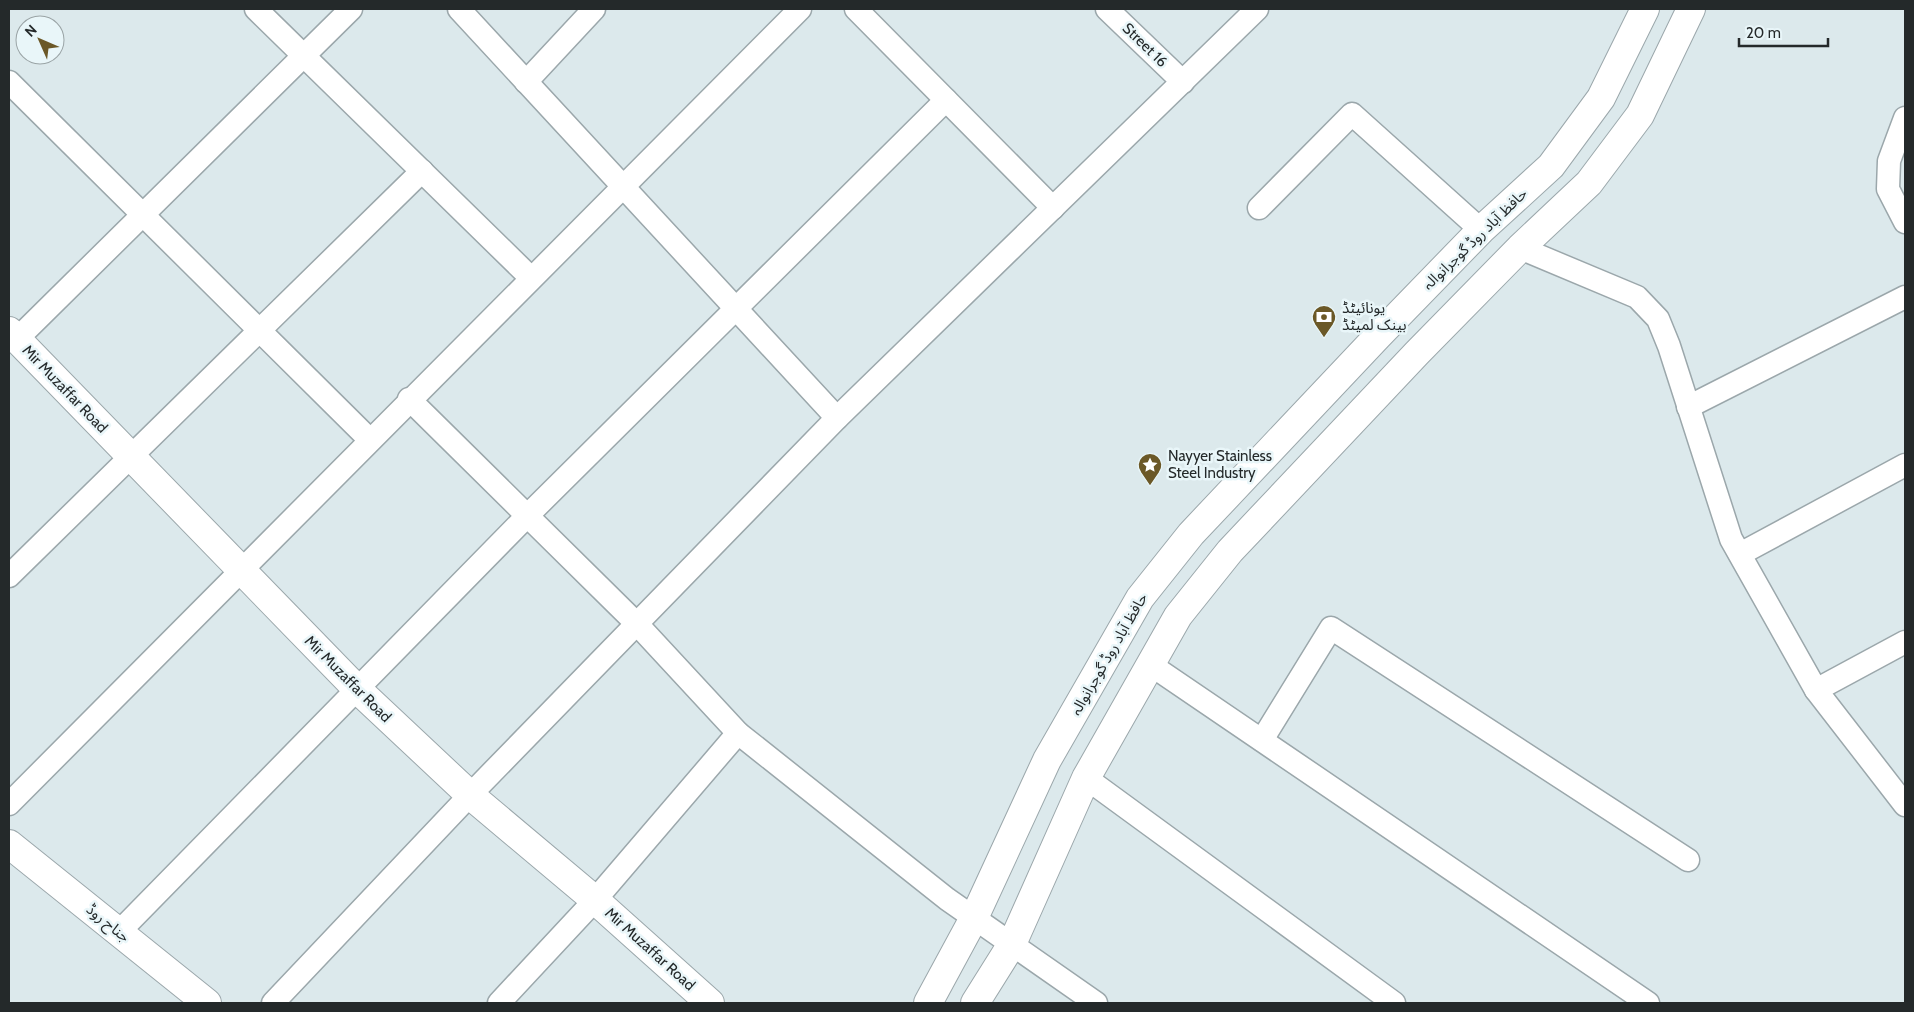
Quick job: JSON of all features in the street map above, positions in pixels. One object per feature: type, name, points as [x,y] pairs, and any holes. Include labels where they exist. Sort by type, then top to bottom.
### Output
[{"type":"main road","name":"حافظ آباد روڈ گوجرانوالہ","points":[[928,1003],[974,918],[1047,760],[1140,598],[1191,534],[1378,336],[1482,230],[1551,166],[1601,98],[1645,9]]},
{"type":"main road","points":[[975,1003],[1012,944],[1086,778],[1178,616],[1230,551],[1520,248],[1590,183],[1640,115],[1691,9]]},
{"type":"main road","name":"Mir Muzaffar Road","points":[[13,335],[357,689],[470,795],[595,900],[710,1003]]},
{"type":"main road","name":"جناح روڈ","points":[[9,844],[207,1003]]},
{"type":"street","points":[[256,9],[531,278]]},
{"type":"street","points":[[13,335],[144,215],[351,9]]},
{"type":"street","points":[[459,9],[837,418]]},
{"type":"street","points":[[526,82],[594,9]]},
{"type":"street","points":[[9,804],[242,571],[409,399],[800,9]]},
{"type":"street","points":[[856,9],[1053,208]]},
{"type":"street","name":"Street 16","points":[[1107,9],[1183,82]]},
{"type":"street","points":[[273,1003],[470,795],[837,418],[1258,9]]},
{"type":"street","points":[[9,82],[369,440]]},
{"type":"street","points":[[119,932],[527,516],[946,100]]},
{"type":"street","points":[[1259,208],[1352,114],[1482,230]]},
{"type":"street","points":[[1905,118],[1889,161],[1888,189],[1905,222]]},
{"type":"street","points":[[9,576],[422,171]]},
{"type":"street","points":[[1520,248],[1637,297],[1658,319],[1731,539],[1816,690],[1905,805]]},
{"type":"street","points":[[1688,407],[1905,297]]},
{"type":"street","points":[[409,399],[637,624],[738,733],[883,849],[974,918],[1096,1003]]},
{"type":"street","points":[[1740,554],[1905,465]]},
{"type":"street","points":[[1262,740],[1331,628],[1688,860]]},
{"type":"street","points":[[1816,690],[1905,642]]},
{"type":"street","points":[[1151,665],[1648,1003]]},
{"type":"street","points":[[499,1003],[595,900],[738,733]]},
{"type":"street","points":[[1086,778],[1394,1003]]},
{"type":"place","name":"یونائیٹڈ بینک لمیٹڈ","points":[[1324,338]]},
{"type":"place","name":"Nayyer Stainless Steel Industry","points":[[1150,486]]}]
